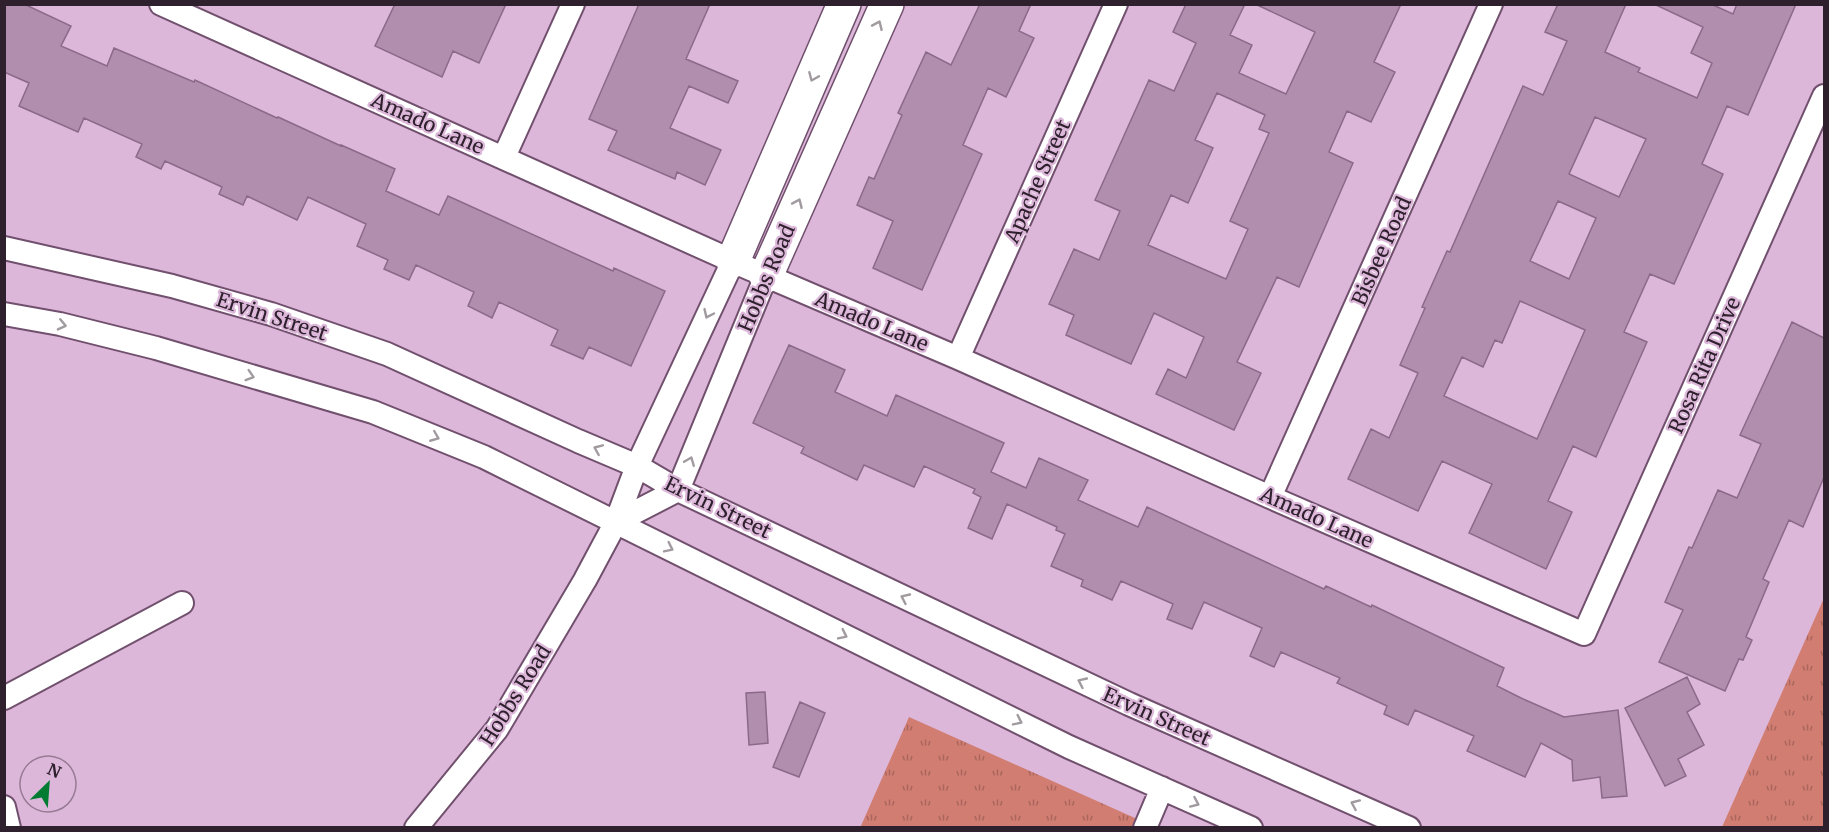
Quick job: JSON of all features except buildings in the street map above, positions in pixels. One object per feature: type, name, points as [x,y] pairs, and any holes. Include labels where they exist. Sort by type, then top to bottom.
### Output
[{"type":"street","points":[[504,157],[573,4]]},
{"type":"street","name":"Hobbs Road","points":[[416,828],[497,729],[585,580],[616,522],[637,466],[733,261],[844,4]]},
{"type":"street","name":"Hobbs Road","points":[[678,490],[766,276],[887,4]]},
{"type":"street","name":"Apache Street","points":[[958,358],[1116,4]]},
{"type":"street","name":"Bisbee Road","points":[[1270,497],[1491,4]]},
{"type":"street","name":"Amado Lane","points":[[165,5],[766,276],[958,358],[1584,634]]},
{"type":"street","name":"Rosa Rita Drive","points":[[1584,634],[1824,96]]},
{"type":"street","name":"Ervin Street","points":[[4,248],[172,286],[272,314],[387,354],[637,466],[678,490],[1129,704],[1409,828]]},
{"type":"street","points":[[4,314],[60,324],[156,348],[373,412],[484,457],[1069,747],[1251,828]]},
{"type":"street","points":[[616,522],[678,490]]},
{"type":"street","points":[[4,698],[182,603]]},
{"type":"street","points":[[1145,828],[1162,788]]},
{"type":"street","points":[[4,807],[9,828]]},
{"type":"green space","points":[[1824,598],[1824,827],[1722,827]]},
{"type":"green space","points":[[909,717],[1155,827],[860,828]]}]
